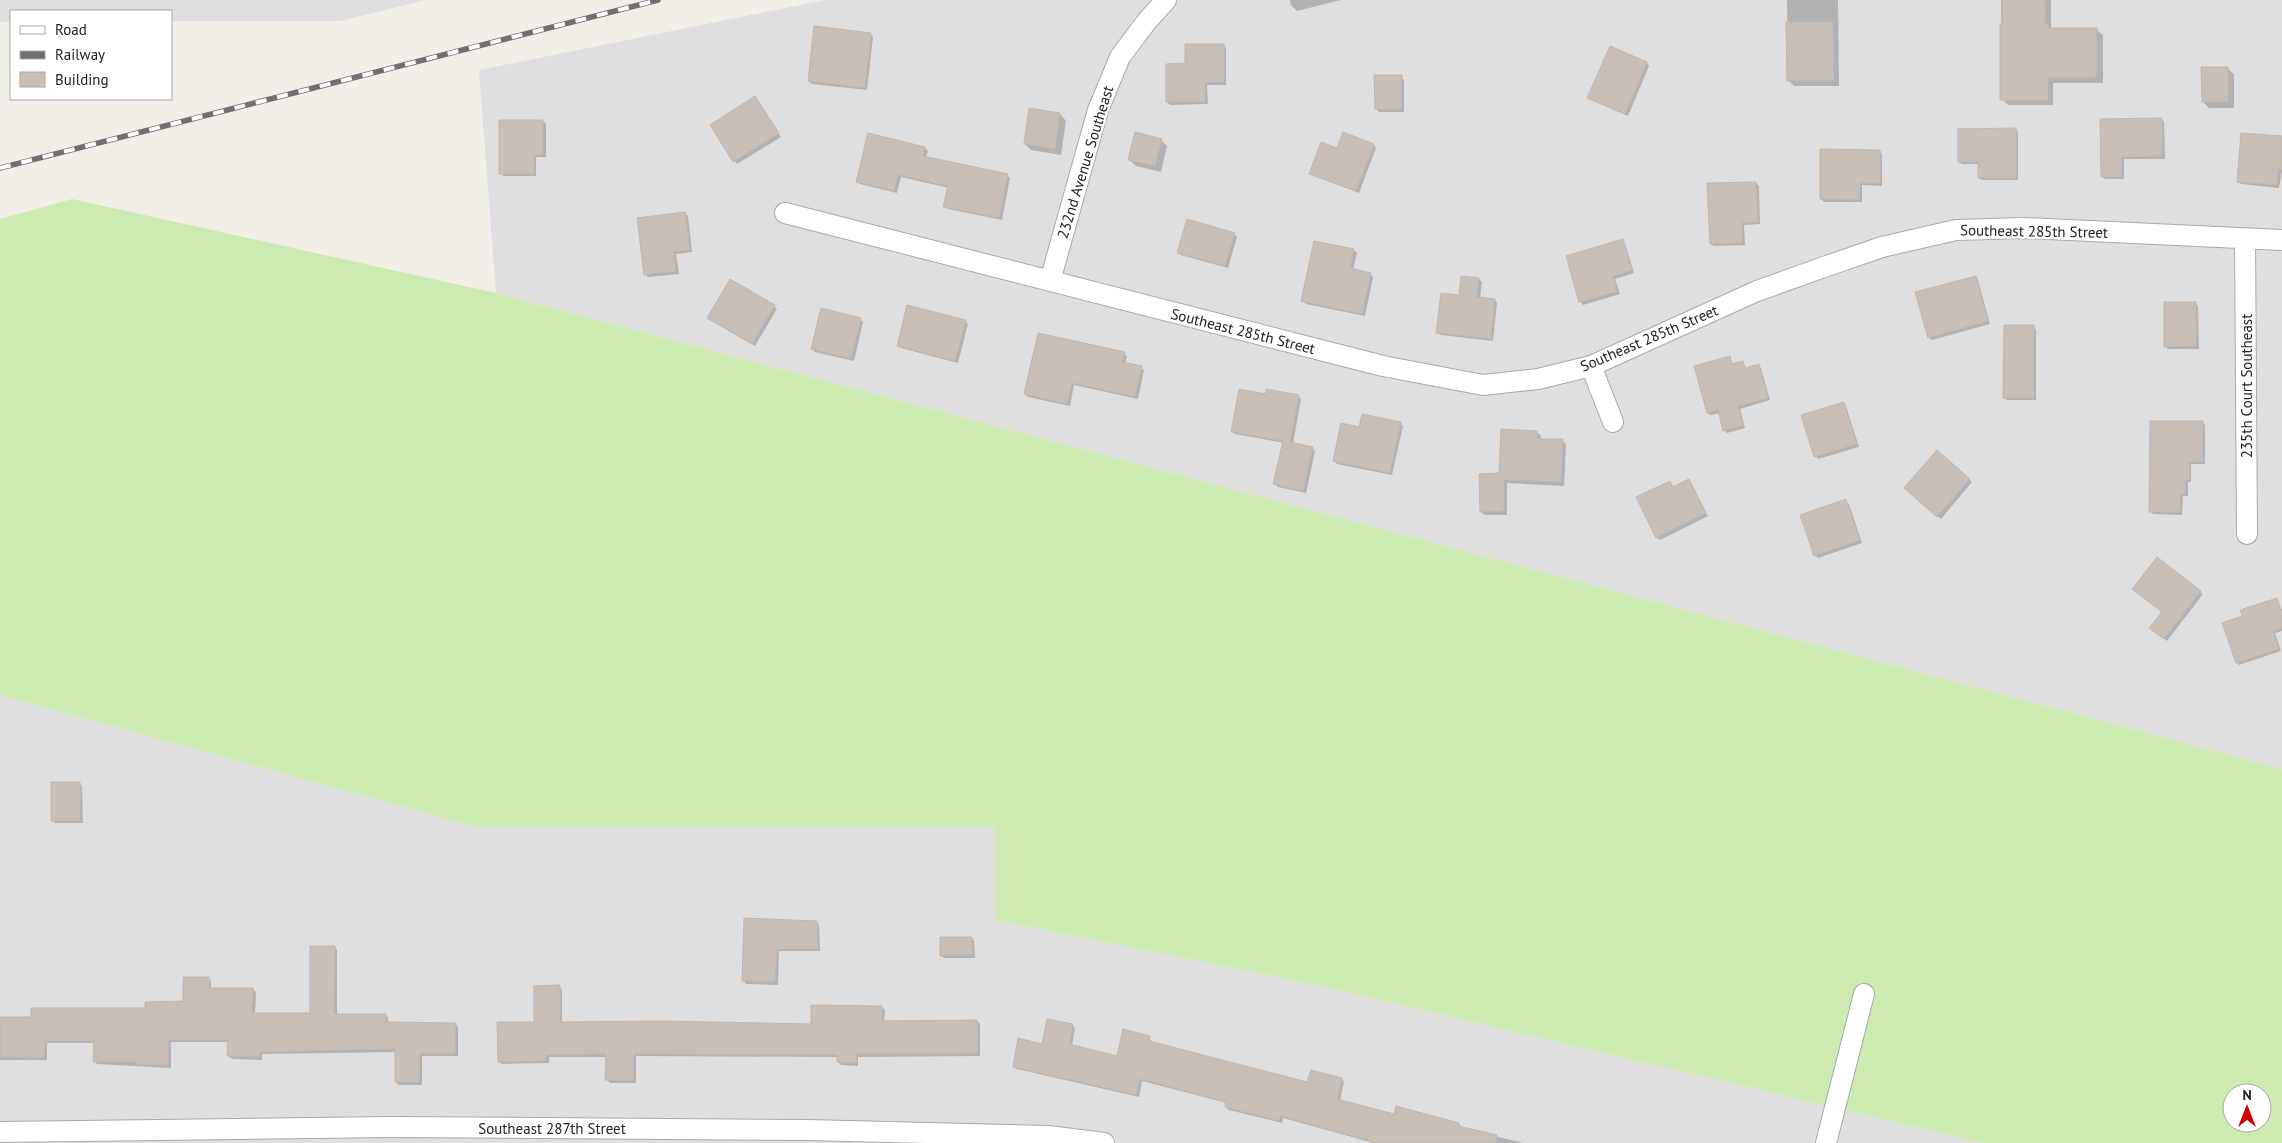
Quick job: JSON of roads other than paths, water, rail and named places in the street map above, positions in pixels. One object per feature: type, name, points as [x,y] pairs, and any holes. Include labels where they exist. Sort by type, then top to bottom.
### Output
[{"type":"street","name":"232nd Avenue Southeast","points":[[1050,281],[1098,110],[1120,57],[1147,21],[1166,0]]},
{"type":"street","name":"Southeast 285th Street","points":[[785,213],[1383,366],[1483,385],[1538,379],[1592,366],[1757,291],[1882,246],[1956,230],[2025,228],[2282,240]]},
{"type":"street","name":"235th Court Southeast","points":[[2245,238],[2247,534]]},
{"type":"street","points":[[1592,366],[1613,422]]},
{"type":"street","points":[[1826,1143],[1864,994]]},
{"type":"street","name":"Southeast 287th Street","points":[[0,1132],[390,1127],[808,1137],[1048,1136],[1104,1143]]},
{"type":"railway","points":[[0,168],[658,0]]}]
